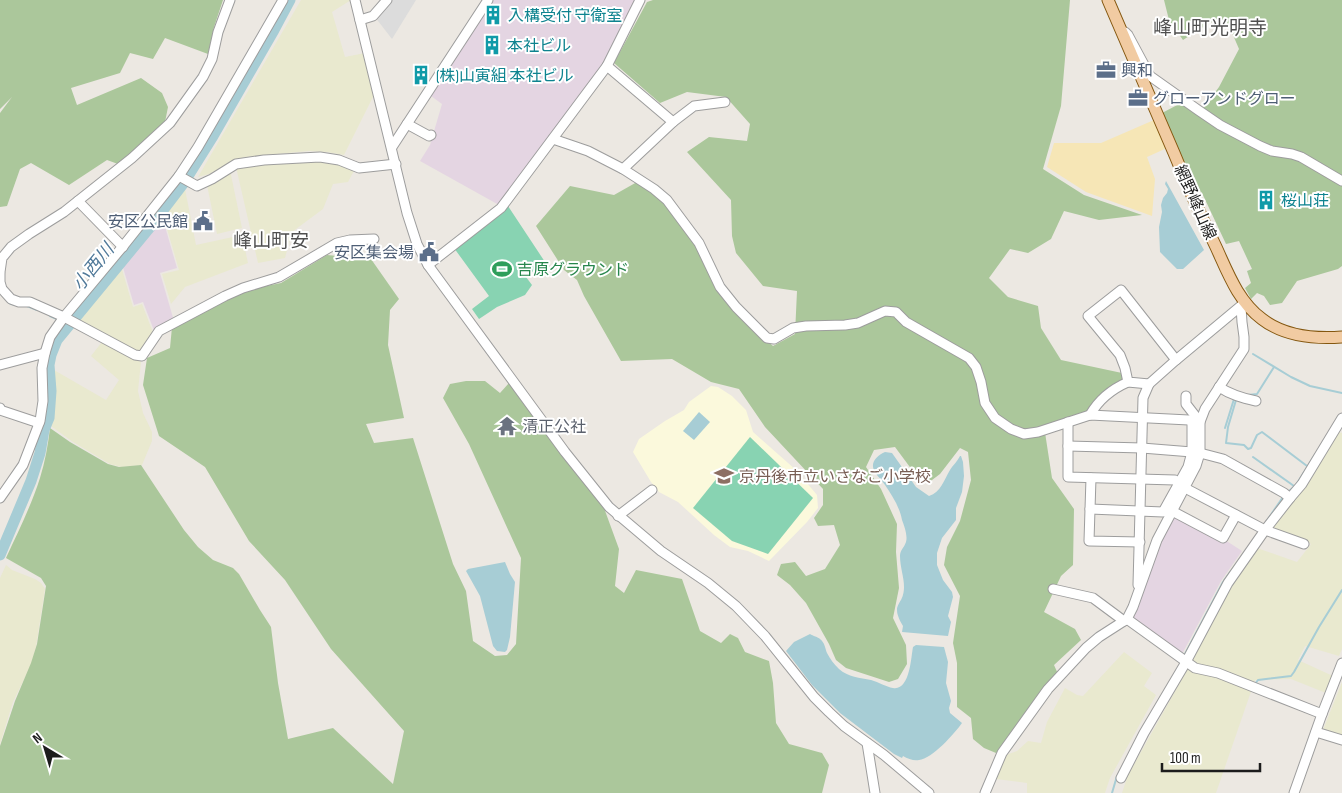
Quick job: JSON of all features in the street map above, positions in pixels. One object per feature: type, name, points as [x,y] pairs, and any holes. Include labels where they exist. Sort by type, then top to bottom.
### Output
[{"type":"main road","name":"網野峰山線","points":[[1108,0],[1204,224],[1243,305],[1275,327],[1303,336],[1321,338],[1342,337]]},
{"type":"street","points":[[230,0],[218,32],[212,59],[203,77],[170,123],[132,158],[78,201],[19,240],[6,252],[1,258],[1,290],[11,299],[19,302],[30,302],[64,317],[135,355],[142,356],[160,331],[225,296],[243,288],[279,277],[337,243],[350,240],[374,239]]},
{"type":"street","points":[[0,498],[20,471],[39,423],[43,401],[42,368],[44,353],[50,337],[64,317],[179,176],[213,122],[283,0]]},
{"type":"street","points":[[355,0],[407,213],[417,244],[428,265],[565,452],[609,508],[661,551],[708,583],[736,606],[761,631],[814,697],[844,726],[929,793]]},
{"type":"street","points":[[360,20],[374,16],[387,0]]},
{"type":"street","points":[[392,147],[488,0]]},
{"type":"street","points":[[428,265],[500,208],[607,66],[640,0]]},
{"type":"street","points":[[1119,26],[1128,35],[1150,76],[1220,125],[1272,151],[1292,154],[1301,158],[1342,181]]},
{"type":"street","points":[[607,66],[673,122]]},
{"type":"street","points":[[623,169],[673,122],[694,106],[725,102]]},
{"type":"street","points":[[407,124],[429,136],[431,135]]},
{"type":"street","points":[[553,139],[588,151],[623,169],[654,189],[667,200],[699,243],[720,287],[736,307],[767,338],[774,339],[793,328],[858,323],[885,311],[896,312],[906,322],[968,358],[976,367],[985,403],[995,418],[1011,429],[1024,434],[1038,432],[1090,415],[1189,420],[1192,423],[1196,452]]},
{"type":"street","points":[[179,176],[197,186],[236,164],[256,160],[297,157],[320,157],[339,160],[359,168],[396,164]]},
{"type":"street","points":[[78,201],[123,247]]},
{"type":"street","points":[[1128,382],[1120,355],[1088,316],[1121,290],[1176,360]]},
{"type":"street","points":[[1138,593],[1143,398],[1149,384],[1243,305]]},
{"type":"street","points":[[1090,509],[1163,512],[1196,466],[1200,422],[1205,408],[1244,349],[1243,305]]},
{"type":"street","points":[[0,365],[44,353]]},
{"type":"street","points":[[1090,415],[1094,408],[1111,391],[1128,382],[1149,384]]},
{"type":"street","points":[[1219,387],[1229,394],[1240,398],[1256,400]]},
{"type":"street","points":[[1186,396],[1186,404],[1200,422]]},
{"type":"street","points":[[0,408],[0,410],[39,423]]},
{"type":"street","points":[[1121,778],[1144,732],[1186,662],[1228,583],[1265,530],[1302,484],[1339,429],[1342,418]]},
{"type":"street","points":[[1068,422],[1068,477],[1175,480],[1182,486],[1265,530],[1304,544]]},
{"type":"street","points":[[1068,446],[1196,452],[1223,459],[1290,498]]},
{"type":"street","points":[[1091,478],[1089,540],[1140,542]]},
{"type":"street","points":[[985,793],[1002,753],[1048,689],[1086,648],[1125,620],[1134,607],[1156,540],[1172,511],[1182,486]]},
{"type":"street","points":[[618,516],[652,490]]},
{"type":"street","points":[[1172,511],[1223,538],[1236,515]]},
{"type":"street","points":[[1053,589],[1093,598],[1195,668],[1218,673],[1322,714]]},
{"type":"street","points":[[1294,793],[1342,662]]},
{"type":"street","points":[[1316,732],[1342,740]]},
{"type":"street","points":[[867,743],[875,793]]},
{"type":"shaded area","points":[[391,0],[416,0],[392,39],[375,17]]},
{"type":"shaded area","points":[[492,0],[638,0],[611,54],[499,205],[420,161],[430,145],[442,104],[431,96]]},
{"type":"shaded area","points":[[162,216],[177,268],[160,273],[174,321],[155,333],[143,302],[134,305],[122,264]]},
{"type":"shaded area","name":"京丹後市立いさなご小学校","points":[[711,386],[718,387],[732,396],[746,410],[753,432],[796,470],[817,495],[818,508],[769,561],[748,551],[730,547],[678,502],[659,492],[633,452],[639,439],[684,410],[689,402]]},
{"type":"shaded area","points":[[1171,515],[1225,540],[1242,551],[1221,581],[1181,656],[1132,620],[1131,617]]},
{"type":"green space","points":[[0,0],[223,0],[208,54],[165,38],[153,59],[130,53],[120,73],[71,88],[77,105],[141,78],[162,93],[168,107],[165,122],[149,138],[118,164],[107,160],[69,185],[31,163],[20,169],[7,206],[0,207],[0,113],[12,97],[0,109]]},
{"type":"green space","points":[[301,0],[351,0],[332,12],[345,57],[365,53],[375,93],[344,155],[309,151],[245,157],[209,174],[198,177]]},
{"type":"green space","points":[[653,0],[1070,0],[1061,106],[1043,169],[1084,195],[1142,215],[1099,220],[1064,211],[1051,239],[1028,253],[1010,249],[989,278],[1008,297],[1038,306],[1041,328],[1061,360],[1122,373],[1123,382],[1087,411],[1044,426],[1052,478],[1074,509],[1073,565],[1061,576],[1044,612],[1075,629],[1081,640],[1054,665],[1058,674],[1043,688],[1026,715],[996,753],[984,748],[973,739],[971,718],[957,707],[957,663],[953,643],[960,596],[944,565],[947,547],[960,521],[971,480],[968,452],[960,448],[940,474],[928,483],[918,478],[895,447],[874,450],[866,467],[881,489],[897,524],[896,552],[899,588],[893,618],[906,645],[907,664],[898,679],[889,682],[846,668],[836,660],[806,603],[790,585],[777,575],[781,564],[795,562],[806,576],[825,569],[840,545],[834,525],[818,526],[814,518],[823,505],[823,489],[765,427],[739,389],[711,382],[672,359],[621,361],[577,280],[564,270],[536,226],[570,186],[614,195],[637,182],[666,202],[697,244],[716,289],[732,309],[773,346],[795,334],[797,291],[763,286],[736,253],[732,236],[731,200],[687,152],[709,137],[747,141],[750,124],[726,97],[687,92],[660,103],[614,63],[647,2]]},
{"type":"green space","points":[[1164,0],[1342,0],[1342,177],[1253,138],[1202,110],[1219,87],[1239,49],[1230,28],[1211,22],[1183,40],[1169,20]]},
{"type":"green space","points":[[1183,102],[1220,128],[1267,154],[1291,157],[1342,183],[1342,266],[1338,269],[1297,281],[1282,303],[1270,305],[1264,296],[1257,293],[1251,299],[1245,288],[1251,283],[1247,271],[1252,269],[1239,241],[1226,244],[1202,193],[1191,181],[1162,113]]},
{"type":"green space","points":[[297,159],[338,163],[355,169],[348,182],[333,184],[323,209],[292,232],[285,258],[258,263],[236,167]]},
{"type":"green space","points":[[230,170],[242,228],[217,234],[207,185]]},
{"type":"green space","points":[[185,189],[196,245],[242,235],[248,263],[185,287],[171,304],[162,274],[179,270],[163,215]]},
{"type":"green space","name":"吉原グラウンド","points":[[508,206],[545,262],[526,277],[532,285],[525,295],[497,307],[479,319],[472,309],[489,296],[454,248]]},
{"type":"green space","points":[[327,255],[371,259],[399,299],[390,310],[388,345],[404,418],[366,424],[374,443],[413,438],[453,564],[466,591],[473,641],[495,656],[507,655],[516,644],[521,558],[469,444],[443,398],[450,384],[466,381],[485,381],[500,393],[509,383],[554,445],[604,508],[619,549],[615,586],[624,593],[636,570],[682,579],[700,631],[721,643],[730,634],[738,638],[745,652],[769,661],[773,683],[776,723],[789,744],[822,753],[829,765],[822,793],[0,793],[0,746],[37,644],[46,586],[41,578],[6,558],[40,478],[50,428],[108,464],[119,467],[141,465],[184,530],[198,547],[213,560],[233,568],[239,574],[271,627],[288,739],[333,728],[393,784],[404,731],[331,649],[285,580],[249,541],[205,467],[159,436],[143,385],[147,358],[170,348],[172,327],[247,290],[281,283]]},
{"type":"green space","points":[[121,266],[133,307],[142,304],[154,335],[145,350],[135,353],[77,321]]},
{"type":"green space","points":[[102,342],[141,362],[138,391],[143,413],[152,432],[152,441],[142,465],[121,467],[110,464],[73,442],[51,426],[54,370],[106,400],[119,380],[91,356]]},
{"type":"green space","points":[[1339,432],[1342,433],[1342,649],[1339,656],[1305,646],[1298,660],[1333,676],[1326,693],[1291,679],[1255,680],[1216,793],[1122,793],[1128,775],[1230,589],[1257,548],[1297,562],[1311,544],[1273,527],[1308,484]]},
{"type":"green space","points":[[750,437],[813,498],[768,554],[732,541],[693,508]]},
{"type":"green space","points":[[6,565],[12,570],[35,579],[45,589],[36,647],[31,665],[13,702],[0,744],[0,578]]},
{"type":"green space","points":[[1124,652],[1152,673],[1144,686],[1156,695],[1110,778],[1105,793],[1027,793],[1027,783],[996,779],[1006,755],[1017,751],[1028,741],[1041,743],[1047,722],[1065,688],[1077,695],[1083,696]]},
{"type":"green space","points":[[1342,682],[1342,736],[1323,730]]},
{"type":"sand","points":[[1154,120],[1167,148],[1147,157],[1155,179],[1152,216],[1086,192],[1047,167],[1054,143],[1101,143]]},
{"type":"water","points":[[1166,181],[1204,250],[1183,269],[1177,269],[1160,252],[1159,227],[1162,212],[1161,205],[1168,189],[1165,184]]},
{"type":"water","points":[[699,412],[710,422],[694,440],[683,431]]},
{"type":"water","points":[[885,452],[892,453],[916,487],[929,496],[939,489],[951,468],[961,456],[964,476],[962,492],[956,508],[956,520],[942,538],[937,553],[937,565],[953,597],[948,616],[951,622],[948,636],[902,632],[903,626],[897,613],[897,608],[902,598],[904,583],[900,556],[906,542],[905,528],[898,506],[873,467],[875,459]]},
{"type":"water","points":[[505,562],[515,582],[510,637],[505,652],[497,651],[493,646],[480,596],[466,571]]},
{"type":"water","points":[[810,634],[822,641],[831,659],[843,672],[893,688],[899,688],[906,679],[913,647],[916,645],[944,647],[948,662],[946,683],[951,701],[950,713],[962,723],[943,745],[924,759],[913,760],[894,754],[840,713],[812,685],[786,651],[794,642]]},
{"type":"waterway","name":"小西川","points":[[0,555],[31,481],[40,453],[44,430],[49,418],[51,391],[49,365],[57,340],[183,184],[213,136],[290,0]]},
{"type":"waterway","points":[[8,302],[17,305]]},
{"type":"waterway","points":[[27,306],[37,310]]},
{"type":"waterway","points":[[50,316],[59,320]]},
{"type":"waterway","points":[[1253,354],[1310,386],[1342,393]]},
{"type":"waterway","points":[[1248,395],[1257,394],[1274,367]]},
{"type":"waterway","points":[[1225,428],[1234,399]]},
{"type":"waterway","points":[[1236,400],[1228,427],[1226,443],[1244,445],[1248,449],[1251,448],[1257,435],[1262,432],[1307,466]]},
{"type":"waterway","points":[[1288,492],[1296,485],[1316,453]]},
{"type":"waterway","points":[[1253,457],[1294,486]]},
{"type":"waterway","points":[[1266,522],[1283,497]]},
{"type":"waterway","points":[[1184,656],[1223,582],[1231,571]]},
{"type":"waterway","points":[[1255,684],[1258,680],[1291,676],[1342,590]]},
{"type":"waterway","points":[[1112,793],[1117,776]]},
{"type":"place","name":"入構受付 守衛室","points":[[493,15]]},
{"type":"place","name":"本社ビル","points":[[492,45]]},
{"type":"place","name":"興和","points":[[1106,70]]},
{"type":"place","name":"(株)山寅組 本社ビル","points":[[421,75]]},
{"type":"place","name":"グローアンドグロー","points":[[1138,98]]},
{"type":"place","name":"桜山荘","points":[[1266,200]]},
{"type":"place","name":"安区公民館","points":[[203,221]]},
{"type":"place","name":"安区集会場","points":[[429,252]]},
{"type":"place","name":"吉原グラウンド","points":[[502,269]]},
{"type":"place","name":"清正公社","points":[[507,426]]},
{"type":"place","name":"京丹後市立いさなご小学校","points":[[724,476]]},
{"type":"district","name":"峰山町光明寺","points":[[1210,27]]},
{"type":"district","name":"峰山町安","points":[[271,240]]}]
